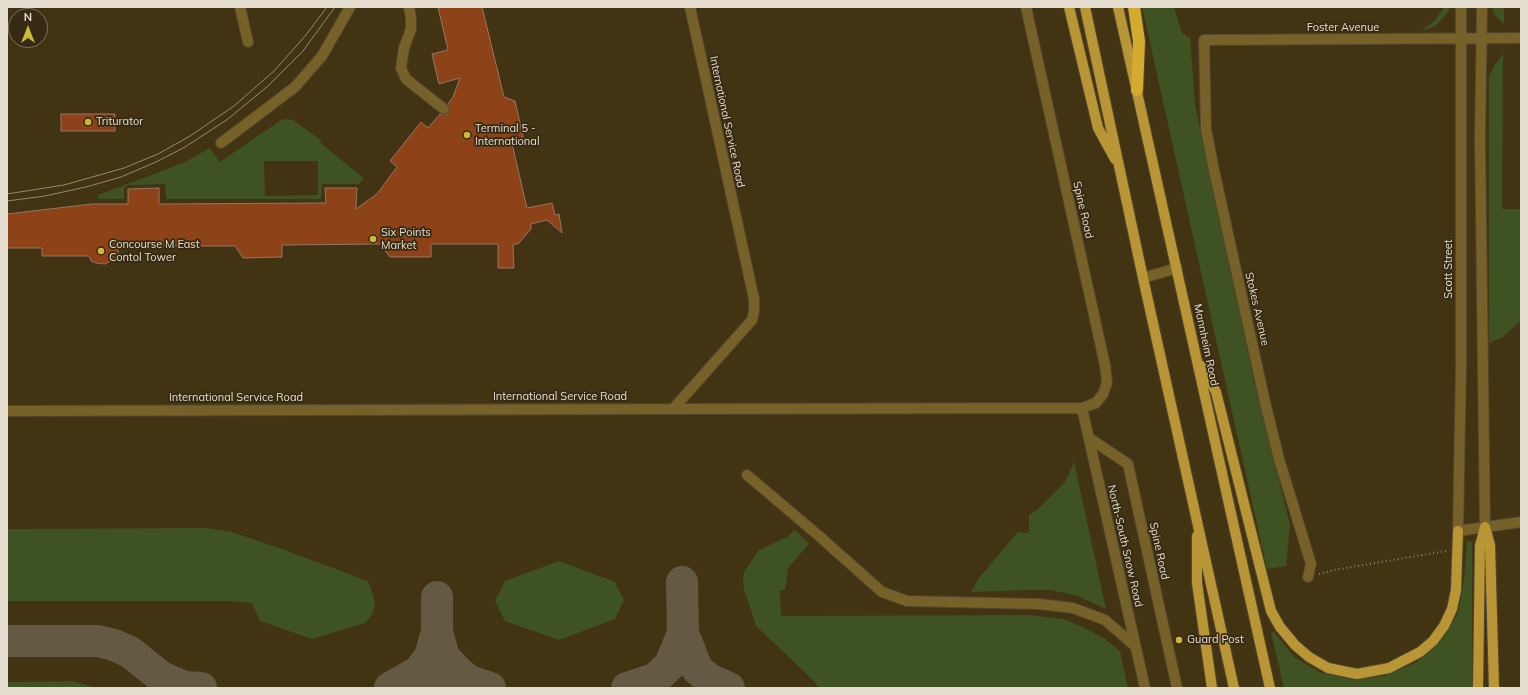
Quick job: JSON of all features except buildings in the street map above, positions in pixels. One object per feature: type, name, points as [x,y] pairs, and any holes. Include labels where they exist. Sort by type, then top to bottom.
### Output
[{"type":"highway","points":[[1134,7],[1139,41],[1137,90]]},
{"type":"main road","points":[[1069,7],[1098,128],[1120,167]]},
{"type":"main road","points":[[1085,7],[1143,278],[1234,688]]},
{"type":"main road","name":"Mannheim Road","points":[[1118,7],[1178,268],[1270,688]]},
{"type":"main road","points":[[1196,353],[1216,392],[1271,611],[1280,627],[1295,645],[1309,657],[1328,668],[1356,674],[1389,668],[1420,652],[1433,641],[1444,626],[1452,609],[1456,590],[1458,531]]},
{"type":"main road","points":[[1196,514],[1197,583],[1212,688]]},
{"type":"main road","points":[[1478,688],[1480,546],[1485,527]]},
{"type":"main road","points":[[1485,527],[1490,545],[1494,688]]},
{"type":"street","points":[[240,7],[248,42]]},
{"type":"street","points":[[221,143],[295,87],[322,56],[350,7]]},
{"type":"street","points":[[409,7],[412,18],[411,29],[404,48],[401,68],[406,79],[444,109]]},
{"type":"street","name":"International Service Road","points":[[7,411],[674,409],[752,320],[754,311],[754,299],[690,7]]},
{"type":"street","name":"Spine Road","points":[[1026,7],[1105,365],[1107,383],[1103,394],[1096,403],[1082,408]]},
{"type":"street","name":"Scott Street","points":[[1458,531],[1461,366],[1461,7]]},
{"type":"street","points":[[1482,7],[1480,139],[1485,527]]},
{"type":"street","name":"Foster Avenue","points":[[1204,40],[1521,38]]},
{"type":"street","name":"Stokes Avenue","points":[[1204,40],[1206,129],[1277,452],[1311,564],[1308,577]]},
{"type":"street","points":[[1143,278],[1178,268]]},
{"type":"street","points":[[674,409],[1082,408]]},
{"type":"street","name":"North-South Snow Road","points":[[1082,408],[1145,688]]},
{"type":"street","name":"Spine Road","points":[[1089,438],[1128,464],[1178,688]]},
{"type":"street","points":[[747,476],[819,536],[882,592],[907,601],[1039,604],[1073,608],[1105,620],[1135,646]]},
{"type":"street","points":[[1458,531],[1521,522]]},
{"type":"path","points":[[1308,577],[1334,570],[1458,549]]},
{"type":"shaded area","points":[[7,7],[1521,7],[1521,688],[7,688]]},
{"type":"green space","points":[[1142,7],[1174,7],[1182,33],[1190,38],[1195,105],[1254,381],[1290,525],[1286,566],[1267,569]]},
{"type":"green space","points":[[1443,7],[1450,7],[1447,14],[1434,27],[1421,31],[1434,21]]},
{"type":"green space","points":[[1492,7],[1504,7],[1504,24],[1495,15]]},
{"type":"green space","points":[[1503,54],[1502,209],[1521,209],[1521,320],[1503,337],[1489,343],[1489,77],[1494,66]]},
{"type":"green space","points":[[281,120],[293,120],[322,141],[320,143],[364,178],[359,184],[322,184],[321,199],[166,199],[165,184],[128,185],[124,188],[124,199],[98,199],[98,195],[183,163],[210,148],[220,162]],"holes":[[[264,161],[318,161],[318,195],[265,196]]]},
{"type":"green space","points":[[1074,462],[1106,609],[1078,596],[1051,590],[971,592],[978,579],[1018,532],[1029,533],[1029,515],[1037,510],[1065,482]]},
{"type":"green space","points":[[207,528],[232,532],[368,581],[375,605],[372,615],[365,623],[312,639],[260,621],[252,603],[229,601],[7,601],[7,529]]},
{"type":"green space","points":[[795,530],[809,544],[788,568],[785,590],[780,591],[781,616],[1030,615],[1063,619],[1083,627],[1105,639],[1120,651],[1128,688],[819,688],[813,680],[756,626],[744,589],[744,572],[759,550],[787,537]]},
{"type":"green space","points":[[1467,541],[1472,542],[1472,688],[1284,688],[1271,632],[1274,632],[1294,657],[1319,672],[1351,679],[1384,676],[1417,662],[1442,640],[1458,613],[1464,580]]},
{"type":"green space","points":[[559,561],[615,582],[624,600],[615,619],[559,640],[505,621],[495,601],[505,581]]},
{"type":"green space","points":[[73,681],[96,688],[7,688],[7,682]]},
{"type":"taxiway","points":[[682,582],[683,633],[697,669],[709,679],[729,688]]},
{"type":"taxiway","points":[[437,597],[437,688]]},
{"type":"taxiway","points":[[627,688],[655,679],[670,665],[683,633]]},
{"type":"taxiway","points":[[438,636],[444,657],[457,671],[469,681],[490,688]]},
{"type":"taxiway","points":[[390,688],[418,672],[430,657],[435,638]]},
{"type":"taxiway","points":[[7,641],[98,641],[114,645],[130,652],[161,677],[184,687],[201,688]]},
{"type":"tram line","points":[[7,194],[64,185],[124,168],[158,154],[190,136],[234,106],[274,71],[306,35],[327,7]]},
{"type":"tram line","points":[[7,201],[45,196],[86,187],[121,177],[156,162],[185,147],[228,119],[268,86],[303,51],[335,7]]},
{"type":"place","name":"Triturator","points":[[88,122]]},
{"type":"place","name":"Terminal 5 - International","points":[[467,135]]},
{"type":"place","name":"Six Points Market","points":[[373,239]]},
{"type":"place","name":"Concourse M East Contol Tower","points":[[101,251]]},
{"type":"place","name":"Guard Post","points":[[1179,640]]}]
